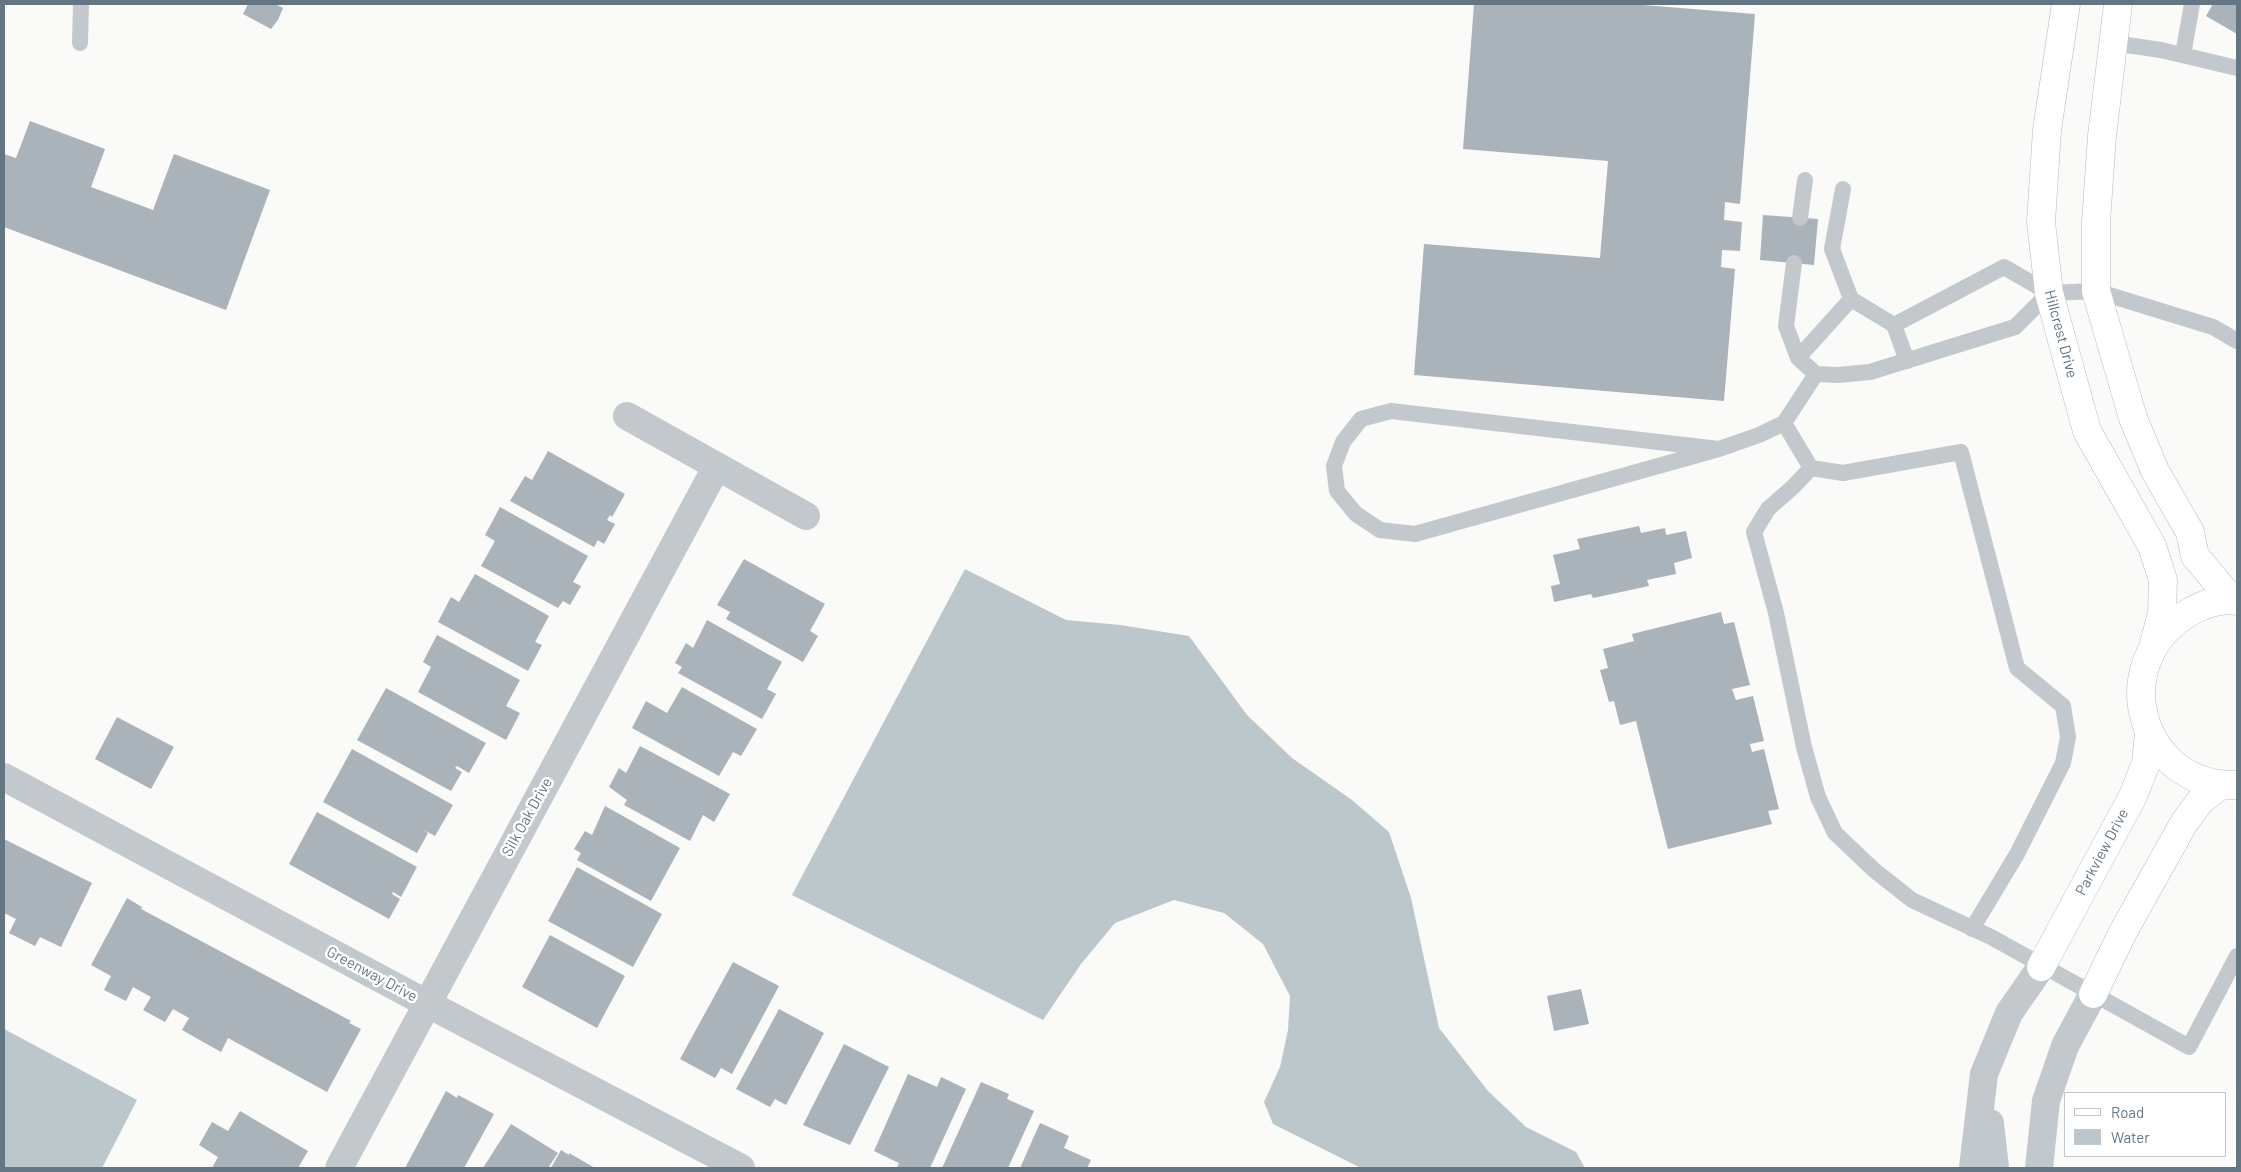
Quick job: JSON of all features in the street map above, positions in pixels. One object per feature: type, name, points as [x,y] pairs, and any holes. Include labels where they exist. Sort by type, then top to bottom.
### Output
[{"type":"street","name":"Hillcrest Drive","points":[[2066,4],[2047,130],[2041,222],[2049,293],[2087,431],[2152,546],[2163,580],[2162,613],[2154,644],[2142,673],[2141,704],[2149,733],[2167,759],[2192,776],[2229,785]]},
{"type":"street","name":"Hillcrest Drive","points":[[2118,4],[2102,136],[2096,222],[2096,292],[2133,418],[2154,471],[2190,532],[2195,556],[2234,600]]},
{"type":"street","points":[[627,416],[806,516]]},
{"type":"street","name":"Silk Oak Drive","points":[[339,1168],[426,1003],[717,466]]},
{"type":"street","name":"Hillcrest Drive","points":[[2154,644],[2174,621],[2201,605],[2234,600]]},
{"type":"street","name":"Parkview Drive","points":[[2041,966],[2132,796],[2146,763],[2149,733]]},
{"type":"street","name":"Greenway Drive","points":[[4,777],[426,1003],[741,1168]]},
{"type":"street","points":[[2039,1168],[2046,1102],[2065,1046],[2123,932],[2184,823],[2200,800],[2229,785]]},
{"type":"street","points":[[1973,1168],[1984,1074],[2009,1013],[2041,966]]},
{"type":"street","points":[[1984,1074],[1995,1168]]},
{"type":"lane","points":[[80,43],[81,4]]},
{"type":"lane","points":[[2183,55],[2192,4]]},
{"type":"lane","points":[[2113,43],[2183,55],[2237,68]]},
{"type":"lane","points":[[1800,218],[1805,180]]},
{"type":"lane","points":[[1843,189],[1832,249],[1851,299],[1894,325],[1907,361]]},
{"type":"lane","points":[[1794,263],[1786,326],[1798,358],[1816,374],[1838,375],[1870,372],[2015,327],[2049,293]]},
{"type":"lane","points":[[1894,325],[2004,267],[2049,293],[2096,292],[2213,327],[2237,341]]},
{"type":"lane","points":[[1798,358],[1851,299]]},
{"type":"lane","points":[[1719,448],[1390,411],[1361,420],[1343,442],[1334,466],[1337,491],[1356,514],[1380,530],[1414,534],[1719,448],[1759,435],[1784,423],[1816,374]]},
{"type":"lane","points":[[1784,423],[1810,468]]},
{"type":"lane","points":[[1810,468],[1843,473],[1961,452],[2017,668],[2063,706],[2068,737],[2063,763],[2017,854],[1972,929]]},
{"type":"lane","points":[[1810,468],[1794,487],[1768,509],[1754,532],[1774,605],[1804,747],[1818,797],[1836,833],[1874,870],[1912,900],[1972,929],[2189,1047],[2237,956]]},
{"type":"water","points":[[965,569],[1066,620],[1120,625],[1189,636],[1247,715],[1292,758],[1352,800],[1389,832],[1411,898],[1439,1028],[1488,1091],[1526,1127],[1576,1152],[1585,1168],[1361,1168],[1273,1124],[1264,1102],[1280,1067],[1288,1030],[1290,996],[1263,944],[1224,913],[1174,900],[1115,923],[1081,964],[1043,1020],[792,895]]},
{"type":"water","points":[[4,1029],[137,1100],[102,1168],[4,1168]]},
{"type":"building","points":[[248,4],[275,4],[283,8],[278,20],[271,29],[243,14]]},
{"type":"building","points":[[1474,4],[1631,4],[1755,14],[1740,204],[1725,202],[1724,220],[1742,222],[1740,251],[1722,250],[1721,267],[1735,269],[1724,401],[1414,375],[1424,244],[1600,258],[1608,161],[1463,149]]},
{"type":"building","points":[[2213,4],[2237,4],[2237,34],[2206,16]]},
{"type":"building","points":[[30,121],[105,149],[91,187],[153,210],[174,154],[270,190],[226,310],[4,227],[4,154],[16,158]]},
{"type":"building","points":[[1763,215],[1818,219],[1814,265],[1760,260]]},
{"type":"building","points":[[548,451],[625,494],[612,517],[610,515],[607,520],[615,524],[604,544],[598,540],[594,547],[510,501],[525,476],[532,480]]},
{"type":"building","points":[[500,507],[588,556],[573,582],[581,586],[570,605],[563,601],[558,608],[481,566],[495,541],[485,535]]},
{"type":"building","points":[[1639,526],[1641,533],[1665,528],[1666,535],[1686,531],[1692,558],[1674,563],[1676,574],[1647,580],[1649,586],[1593,598],[1591,594],[1554,602],[1551,586],[1560,584],[1553,555],[1580,549],[1577,539]]},
{"type":"building","points":[[744,559],[825,604],[810,631],[818,636],[803,662],[726,619],[730,612],[717,605]]},
{"type":"building","points":[[475,574],[549,616],[535,642],[542,645],[528,671],[438,622],[451,597],[459,602]]},
{"type":"building","points":[[1721,612],[1724,624],[1734,622],[1750,685],[1732,689],[1736,700],[1753,696],[1764,741],[1750,744],[1752,752],[1764,749],[1779,809],[1768,811],[1772,824],[1668,849],[1636,721],[1620,725],[1614,701],[1609,702],[1600,670],[1608,668],[1603,649],[1634,641],[1632,634]]},
{"type":"building","points":[[707,620],[782,662],[767,689],[776,694],[762,719],[678,673],[682,667],[675,663],[686,643],[693,648]]},
{"type":"building","points":[[437,635],[520,680],[506,706],[520,713],[506,740],[418,692],[431,667],[423,662]]},
{"type":"building","points":[[682,687],[757,729],[741,756],[733,752],[719,776],[632,728],[646,701],[667,713]]},
{"type":"building","points":[[386,688],[486,743],[469,773],[457,766],[455,768],[462,772],[451,791],[357,740]]},
{"type":"building","points":[[117,717],[174,747],[151,789],[95,759]]},
{"type":"building","points":[[640,746],[730,794],[714,822],[703,815],[690,841],[624,805],[627,800],[609,787],[619,768],[626,773]]},
{"type":"building","points":[[352,749],[453,805],[435,836],[422,829],[428,833],[417,853],[323,802]]},
{"type":"building","points":[[605,806],[680,848],[651,901],[577,860],[581,853],[574,849],[585,831],[592,835]]},
{"type":"building","points":[[317,812],[417,867],[401,897],[393,892],[392,894],[400,899],[389,919],[289,864]]},
{"type":"building","points":[[4,839],[92,883],[61,947],[40,937],[35,946],[9,933],[16,919],[4,913]]},
{"type":"building","points":[[577,867],[662,914],[633,967],[548,921]]},
{"type":"building","points":[[127,898],[142,907],[141,909],[351,1021],[349,1023],[361,1029],[327,1092],[228,1038],[221,1052],[182,1030],[189,1018],[173,1009],[165,1022],[143,1010],[151,997],[133,987],[126,1001],[104,990],[111,976],[91,965]]},
{"type":"building","points":[[550,935],[625,976],[597,1028],[522,987]]},
{"type":"building","points":[[733,962],[779,986],[732,1074],[721,1068],[715,1078],[680,1059]]},
{"type":"building","points":[[1581,989],[1589,1024],[1554,1031],[1547,996]]},
{"type":"building","points":[[779,1009],[824,1033],[786,1105],[775,1099],[770,1107],[736,1089]]},
{"type":"building","points":[[844,1044],[889,1067],[850,1145],[803,1125]]},
{"type":"building","points":[[908,1074],[937,1087],[941,1077],[966,1089],[930,1168],[897,1168],[899,1163],[874,1151]]},
{"type":"building","points":[[981,1082],[1009,1094],[1007,1099],[1034,1111],[1008,1168],[942,1168]]},
{"type":"building","points":[[446,1091],[457,1098],[458,1095],[494,1114],[464,1168],[405,1168]]},
{"type":"building","points":[[240,1111],[308,1151],[298,1168],[212,1168],[218,1157],[199,1145],[212,1122],[228,1131]]},
{"type":"building","points":[[1040,1123],[1069,1136],[1064,1148],[1091,1160],[1087,1168],[1020,1168]]},
{"type":"building","points":[[511,1124],[558,1153],[548,1168],[483,1168]]},
{"type":"building","points":[[561,1150],[569,1155],[569,1153],[595,1168],[551,1168]]}]
